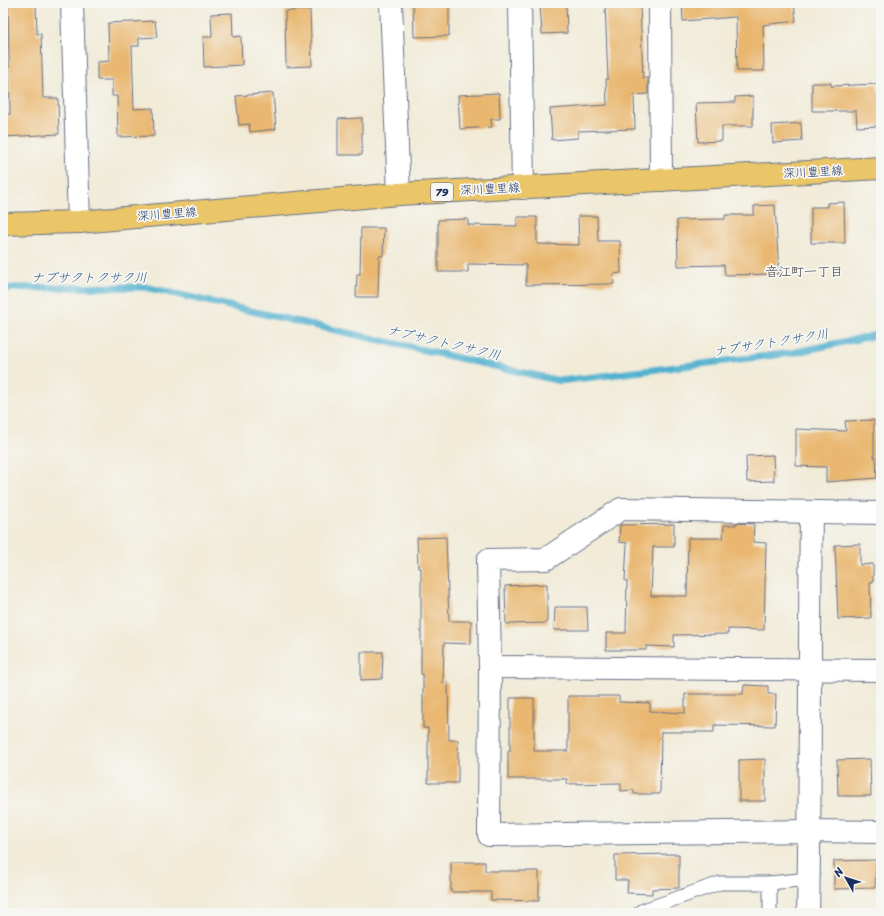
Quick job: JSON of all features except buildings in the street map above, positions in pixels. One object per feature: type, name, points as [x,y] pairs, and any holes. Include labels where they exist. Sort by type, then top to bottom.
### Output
[{"type":"main road","name":"深川豊里線","points":[[3,224],[79,222],[399,194],[881,168]]},
{"type":"street","points":[[72,3],[79,222]]},
{"type":"street","points":[[391,3],[399,194]]},
{"type":"street","points":[[520,3],[523,188]]},
{"type":"street","points":[[660,3],[661,180]]},
{"type":"street","points":[[881,513],[622,509],[546,560],[488,560],[490,667],[489,835],[810,831],[881,832]]},
{"type":"street","points":[[808,913],[810,831],[809,670],[811,513]]},
{"type":"street","points":[[490,667],[881,670]]},
{"type":"lane","points":[[642,913],[642,911],[720,883],[770,883],[809,879]]},
{"type":"lane","points":[[770,883],[770,913]]},
{"type":"waterway","name":"ナプサクトクサク川","points":[[3,290],[12,288],[145,287],[560,381],[792,353],[881,334]]},
{"type":"district","name":"音江町一丁目","points":[[804,271]]}]
